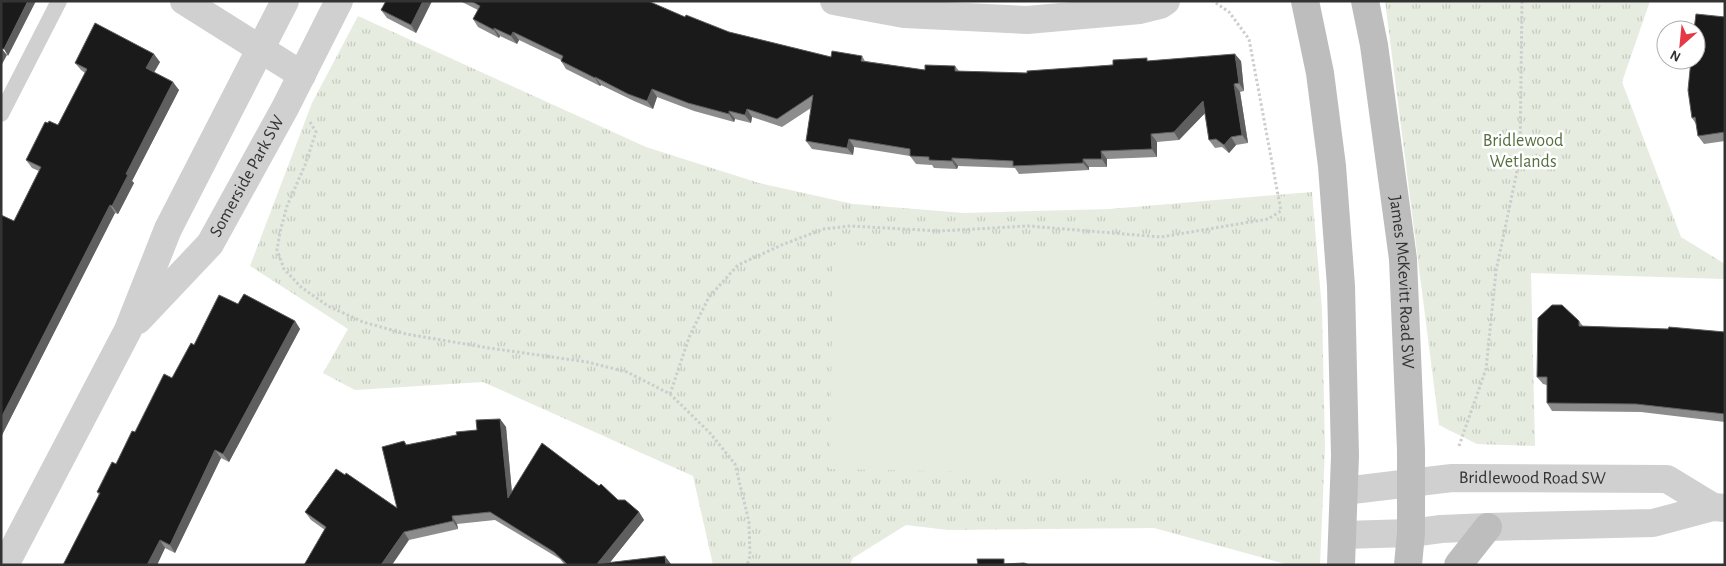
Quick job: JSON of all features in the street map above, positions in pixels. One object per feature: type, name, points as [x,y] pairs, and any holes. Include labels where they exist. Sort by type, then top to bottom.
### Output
[{"type":"main road","points":[[1305,1],[1320,73],[1332,175],[1341,286],[1345,456],[1341,565]]},
{"type":"main road","name":"James McKevitt Road SW","points":[[1365,1],[1374,45],[1403,259],[1412,483],[1408,565]]},
{"type":"main road","points":[[1458,565],[1469,548],[1488,527]]},
{"type":"street","points":[[184,1],[302,75]]},
{"type":"street","name":"Somerside Park SW","points":[[5,565],[128,330],[168,229],[285,1]]},
{"type":"street","name":"Somerside Park SW","points":[[128,330],[210,244],[302,75],[339,1]]},
{"type":"street","points":[[834,1],[904,14],[1027,20],[1140,10],[1160,5],[1166,1]]},
{"type":"street","name":"Bridlewood Road SW","points":[[1344,491],[1452,478],[1666,479],[1719,507]]},
{"type":"street","name":"Bridlewood Road SW","points":[[1343,535],[1411,534],[1441,529],[1488,527],[1653,523],[1719,507]]},
{"type":"lane","points":[[1,114],[59,1]]},
{"type":"path","points":[[670,394],[690,335],[709,297],[738,264],[784,244],[824,230],[850,226],[940,232],[1028,226],[1161,237],[1268,219],[1281,211],[1249,39],[1229,12],[1213,1]]},
{"type":"path","points":[[1459,446],[1486,369],[1496,271],[1520,157],[1522,1]]},
{"type":"path","points":[[305,116],[316,132],[305,165],[287,206],[280,232],[278,250],[284,269],[301,287],[328,306],[362,322],[406,334],[587,362],[628,372],[670,394],[710,433],[735,464],[748,522],[750,556],[747,565]]},
{"type":"green space","name":"Bridlewood Wetlands","points":[[1385,1],[1650,1],[1622,82],[1681,237],[1725,264],[1725,279],[1531,273],[1535,446],[1477,444],[1439,425]]},
{"type":"green space","points":[[358,16],[646,147],[759,183],[853,204],[964,213],[1110,209],[1312,192],[1322,310],[1325,448],[1320,565],[1289,565],[1154,528],[948,530],[906,525],[853,558],[850,565],[713,565],[693,476],[483,382],[355,390],[323,373],[348,329],[250,266],[312,103]]},
{"type":"green space","points":[[833,245],[1155,250],[1152,475],[830,469]]},
{"type":"building","points":[[1,1],[28,1],[4,49],[1,51]]},
{"type":"building","points":[[386,1],[423,1],[411,25],[381,10]]},
{"type":"building","points":[[471,1],[648,1],[685,17],[686,15],[729,32],[831,57],[832,51],[862,56],[861,61],[925,70],[925,65],[955,66],[955,71],[1027,73],[1027,71],[1113,65],[1113,60],[1147,58],[1147,61],[1235,54],[1239,83],[1234,84],[1242,135],[1231,137],[1224,145],[1216,139],[1209,140],[1203,101],[1174,132],[1151,134],[1152,149],[1101,151],[1102,159],[1083,159],[1083,163],[1013,166],[1013,161],[952,158],[952,161],[929,160],[929,157],[910,156],[910,149],[849,139],[847,148],[806,141],[813,95],[777,119],[747,109],[745,115],[729,111],[729,114],[688,103],[652,89],[647,101],[628,94],[561,61],[563,56],[513,32],[511,36],[473,19],[480,6]]},
{"type":"building","points":[[1696,14],[1725,17],[1725,132],[1698,136],[1695,117],[1692,118],[1688,90],[1690,70],[1706,70],[1706,20],[1695,20]]},
{"type":"building","points":[[95,23],[154,54],[146,68],[173,82],[126,174],[128,175],[112,206],[110,205],[1,418],[1,215],[14,221],[41,167],[26,160],[45,122],[48,123],[49,121],[58,125],[87,69],[75,63]]},
{"type":"building","points":[[244,294],[295,321],[223,454],[215,450],[170,545],[160,540],[147,565],[63,565],[100,493],[97,492],[112,462],[116,464],[132,431],[135,432],[164,374],[172,378],[191,343],[194,345],[219,295],[238,304]]},
{"type":"building","points":[[1552,305],[1562,305],[1579,321],[1579,326],[1668,329],[1669,327],[1725,332],[1725,414],[1636,404],[1547,403],[1547,377],[1537,377],[1538,318]]},
{"type":"building","points":[[500,419],[508,498],[542,443],[599,486],[601,484],[618,500],[625,500],[639,512],[597,564],[665,556],[666,565],[568,565],[554,552],[490,512],[452,516],[453,521],[404,532],[381,565],[304,565],[326,527],[305,512],[336,469],[345,475],[346,473],[397,508],[382,447],[404,441],[406,445],[457,435],[456,432],[477,430],[476,420]]},
{"type":"building","points":[[977,559],[1004,559],[1004,564],[1024,563],[1030,565],[978,565]]}]
